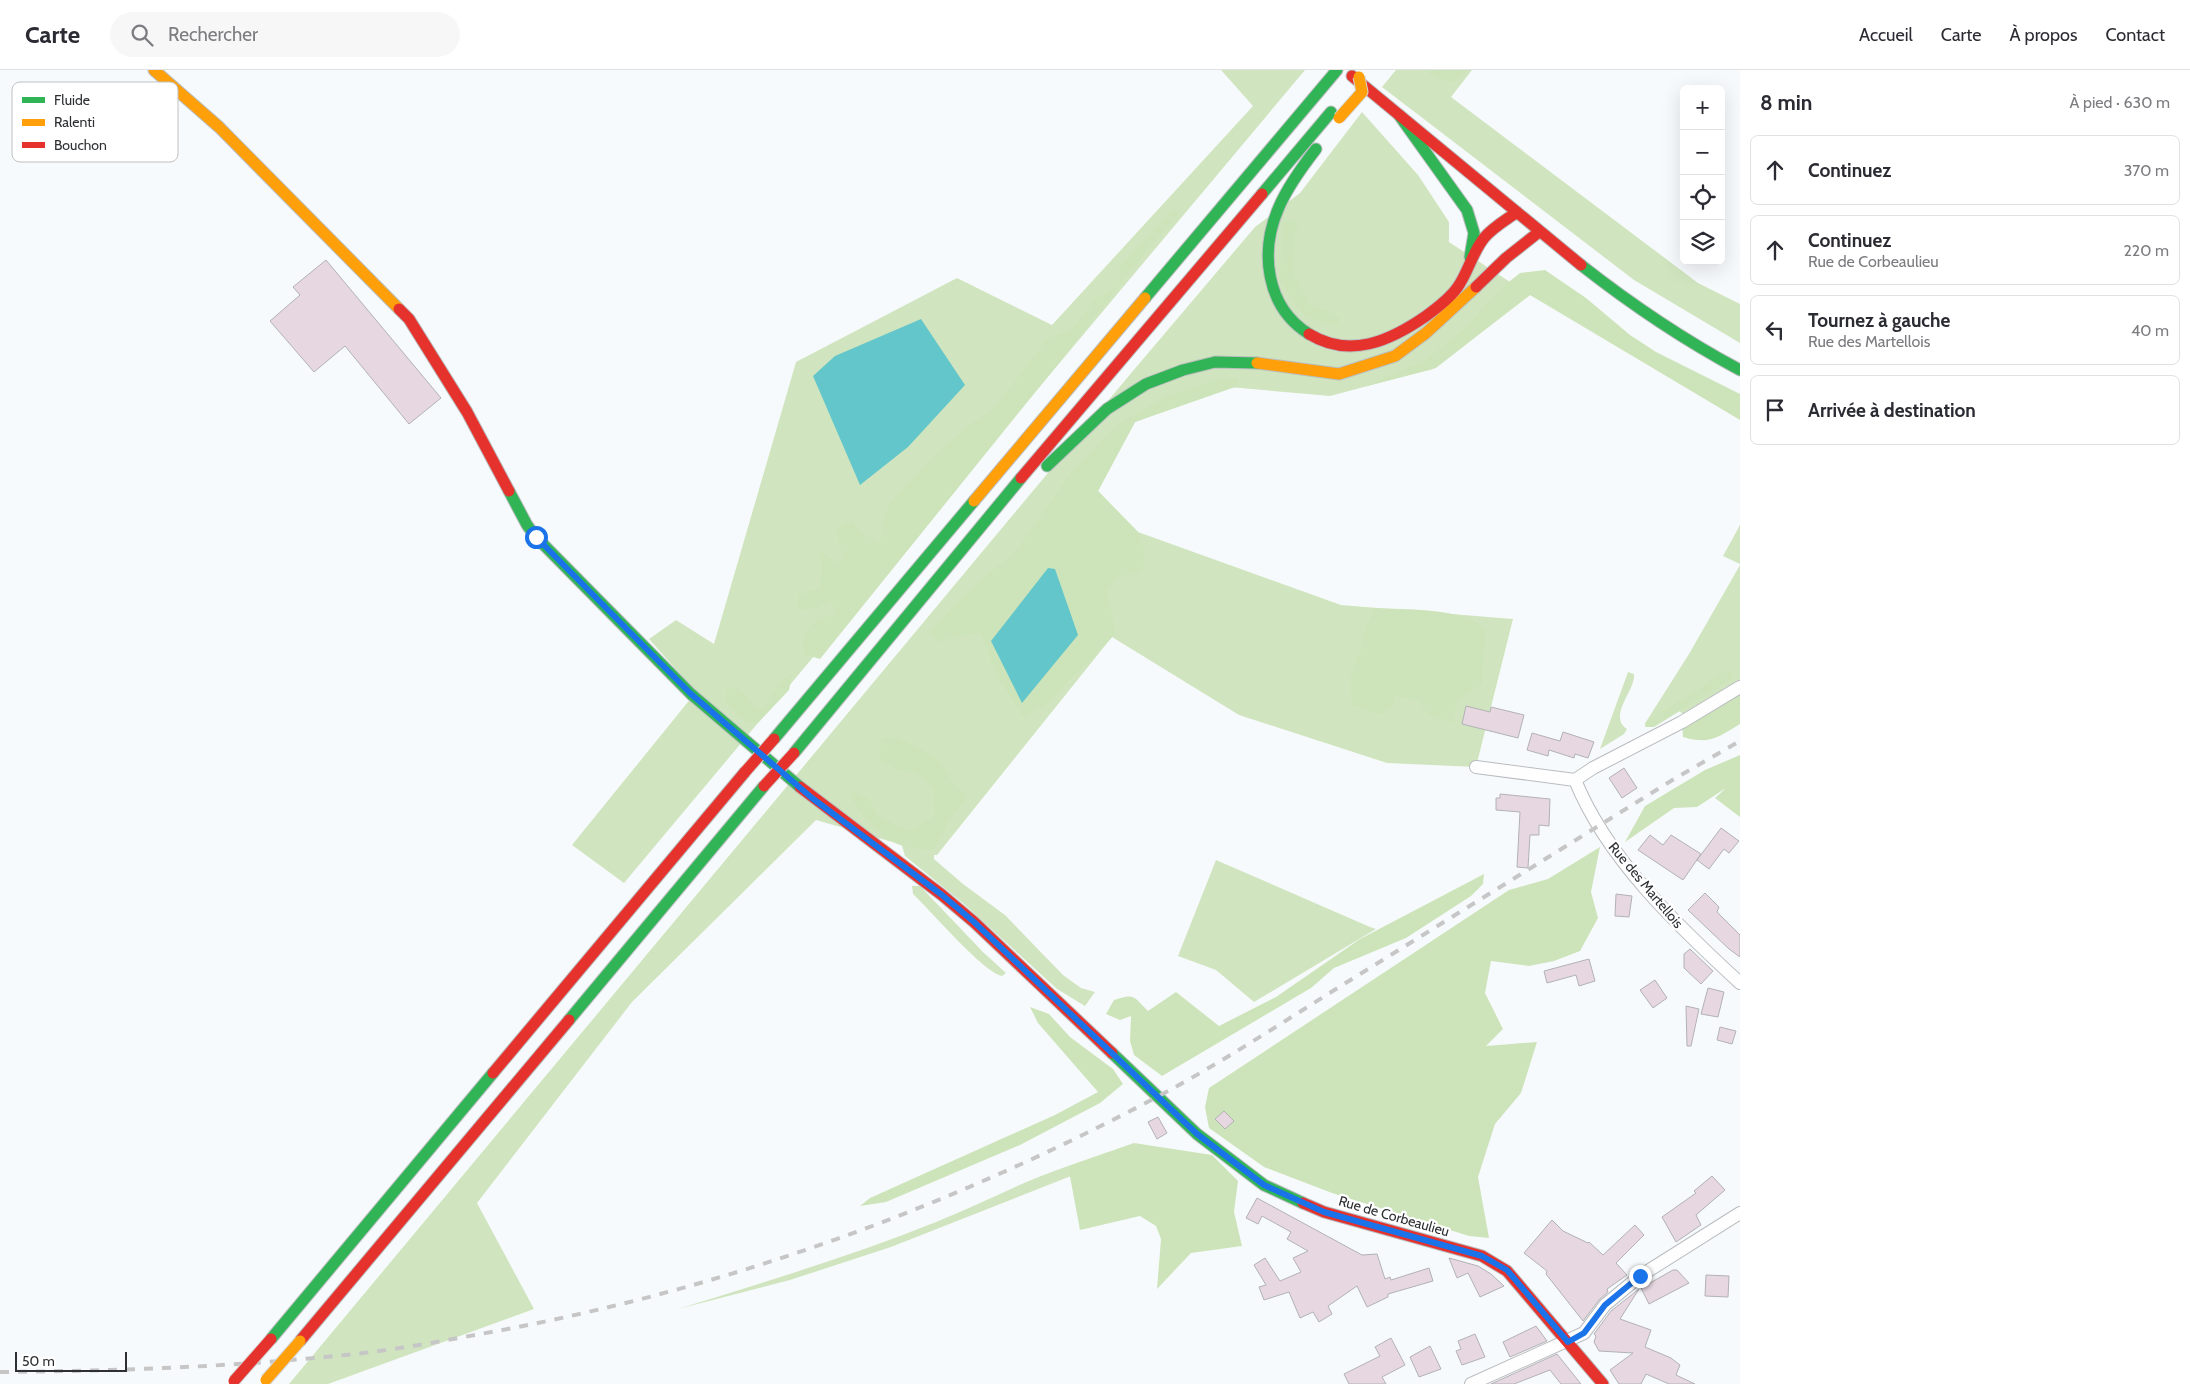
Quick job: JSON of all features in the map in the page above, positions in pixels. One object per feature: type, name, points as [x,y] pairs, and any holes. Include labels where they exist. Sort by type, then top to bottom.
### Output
[{"type":"main road","name":"Rue de Corbeaulieu","points":[[154,70],[168,82]]},
{"type":"main road","points":[[232,1382],[272,1339],[745,772],[1337,70]]},
{"type":"main road","points":[[1345,70],[1539,232],[1638,309],[1710,356],[1740,370]]},
{"type":"main road","points":[[1362,74],[1285,196],[1272,226],[1268,252],[1272,282],[1280,306],[1296,324],[1315,337],[1338,345],[1361,345],[1383,341],[1409,328],[1452,294],[1469,268],[1484,239],[1517,212]]},
{"type":"main road","name":"Rue de Corbeaulieu","points":[[178,91],[219,127],[409,318],[467,412],[527,526],[691,694],[812,798],[942,895],[974,922],[1197,1134],[1264,1185],[1324,1212],[1482,1256],[1507,1270],[1603,1384]]},
{"type":"main road","points":[[263,1382],[300,1341],[764,786],[794,753],[961,548],[1335,115]]},
{"type":"main road","points":[[1399,115],[1467,210],[1474,233],[1469,268]]},
{"type":"main road","points":[[961,548],[1107,409],[1146,384],[1184,370],[1215,362],[1263,363],[1339,374],[1395,356],[1426,333],[1506,258],[1539,232]]},
{"type":"street","points":[[1476,767],[1575,780],[1593,768],[1682,722],[1740,687]]},
{"type":"street","name":"Rue des Martellois","points":[[1575,780],[1598,826],[1621,859],[1692,939],[1740,984]]},
{"type":"street","points":[[1471,1384],[1568,1342],[1584,1333],[1605,1305],[1640,1276],[1740,1213]]},
{"type":"green space","points":[[1221,70],[1305,70],[624,883],[572,845],[696,692],[649,639],[676,620],[714,644],[796,362],[957,278],[1052,325],[1253,106]]},
{"type":"green space","points":[[1396,70],[1472,70],[1451,97],[1698,283],[1740,304],[1740,343],[1634,280],[1382,87]]},
{"type":"green space","points":[[1428,70],[1469,70],[1454,82],[1444,81],[1429,74]]},
{"type":"green space","points":[[1362,112],[1418,175],[1449,222],[1449,242],[1530,295],[1436,368],[1330,396],[1229,387],[1135,422],[1098,491],[1138,532],[1341,605],[1513,619],[1476,767],[1387,763],[1239,715],[1112,637],[937,855],[934,855],[934,859],[963,884],[1005,915],[1063,975],[1081,988],[1095,992],[1085,1006],[1057,989],[964,904],[905,856],[902,846],[906,846],[816,820],[632,1002],[477,1203],[534,1309],[328,1384],[289,1384],[1127,378],[1255,227],[1300,193]]},
{"type":"green space","points":[[1177,209],[1178,218],[1151,245],[1062,359],[820,659],[803,654],[803,644],[809,627],[816,621],[835,612],[831,601],[818,608],[796,610],[798,595],[819,588],[822,566],[818,551],[829,556],[837,563],[843,557],[835,528],[852,520],[864,535],[880,542],[883,519],[890,502],[940,449],[969,425],[992,410],[1047,339],[1071,330],[1095,299],[1120,284],[1120,266],[1171,211]]},
{"type":"green space","points":[[1294,219],[1298,224],[1295,236],[1294,274],[1310,305],[1335,314],[1340,319],[1337,325],[1325,324],[1303,315],[1280,281],[1282,223]]},
{"type":"green space","points":[[1545,270],[1586,298],[1630,335],[1656,352],[1740,394],[1740,420],[1530,295],[1433,369],[1363,387],[1426,360],[1468,325],[1486,303],[1520,273]]},
{"type":"green space","points":[[1218,378],[1238,378],[1238,386],[1135,422],[1098,491],[1138,532],[1145,552],[1143,570],[1118,577],[1107,590],[1116,633],[1045,706],[1023,717],[997,676],[980,633],[954,637],[940,642],[928,633],[960,599],[1017,549],[1071,472],[1117,424],[1168,396]]},
{"type":"green space","points":[[1740,525],[1740,564],[1723,556]]},
{"type":"green space","points":[[1740,565],[1740,684],[1683,714],[1675,708],[1644,725],[1689,654]]},
{"type":"green space","points":[[1374,608],[1448,613],[1476,622],[1486,629],[1482,684],[1456,702],[1454,723],[1429,715],[1419,702],[1396,695],[1392,708],[1378,715],[1352,705],[1352,670],[1361,651],[1361,640]]},
{"type":"green space","points":[[1732,671],[1733,678],[1654,727],[1645,727],[1646,722],[1654,716],[1698,690],[1712,679],[1725,672]]},
{"type":"green space","points":[[1628,672],[1634,674],[1633,680],[1620,717],[1622,724],[1627,729],[1624,734],[1600,749]]},
{"type":"green space","points":[[792,674],[789,690],[758,723],[746,722],[731,709],[726,701],[726,691],[735,687],[745,694],[755,706],[764,707],[781,681]]},
{"type":"green space","points":[[1740,692],[1740,724],[1719,736],[1707,740],[1683,737],[1682,722]]},
{"type":"green space","points":[[881,737],[898,737],[937,758],[950,778],[968,797],[950,819],[934,850],[907,847],[886,838],[870,824],[852,798],[849,790],[870,799],[878,815],[895,825],[910,830],[935,815],[933,790],[923,777],[914,772],[898,770],[880,761]]},
{"type":"green space","points":[[1740,755],[1740,817],[1715,798],[1726,788],[1697,807],[1674,808],[1625,842],[1645,806],[1705,770]]},
{"type":"green space","points":[[1600,847],[1591,892],[1598,918],[1580,951],[1554,961],[1529,966],[1491,961],[1485,993],[1503,1029],[1486,1046],[1537,1042],[1521,1093],[1495,1124],[1478,1177],[1489,1238],[1469,1236],[1332,1193],[1264,1167],[1209,1128],[1205,1107],[1209,1088],[1509,890],[1548,879]]},
{"type":"green space","points":[[1216,860],[1376,929],[1254,1002],[1216,970],[1178,956]]},
{"type":"green space","points":[[1484,874],[1483,884],[1471,896],[1406,938],[1334,968],[1311,988],[1162,1076],[1134,1055],[1130,1041],[1131,1016],[1120,1020],[1106,1014],[1114,1000],[1130,996],[1148,1011],[1176,992],[1219,1026],[1276,997],[1360,939]]},
{"type":"green space","points":[[912,886],[920,886],[983,952],[1006,973],[1002,976],[993,972],[970,953],[913,894]]},
{"type":"green space","points":[[1030,1007],[1049,1014],[1070,1037],[1113,1069],[1123,1084],[1100,1103],[1020,1145],[886,1202],[860,1206],[870,1198],[1055,1115],[1098,1092],[1038,1023]]},
{"type":"green space","points":[[1134,1143],[1212,1155],[1238,1181],[1234,1212],[1242,1246],[1191,1253],[1157,1289],[1161,1239],[1156,1226],[1140,1216],[1080,1230],[1068,1166]]},
{"type":"green space","points":[[1068,1166],[1071,1176],[891,1247],[790,1280],[678,1309],[872,1246],[936,1222]]},
{"type":"water","points":[[921,319],[965,385],[908,447],[860,485],[813,376],[835,356]]},
{"type":"water","points":[[1048,568],[1055,569],[1078,635],[1022,703],[991,641]]},
{"type":"building","points":[[326,260],[441,398],[409,424],[345,346],[314,372],[270,321],[300,295],[293,287]]},
{"type":"building","points":[[1466,706],[1490,712],[1491,707],[1524,715],[1518,738],[1462,724]]},
{"type":"building","points":[[1563,732],[1594,742],[1588,758],[1575,754],[1574,758],[1549,750],[1548,756],[1527,750],[1532,733],[1560,741]]},
{"type":"building","points":[[1624,768],[1637,788],[1622,798],[1609,778]]},
{"type":"building","points":[[1500,794],[1550,799],[1549,826],[1539,825],[1539,835],[1530,835],[1528,868],[1517,867],[1520,812],[1496,810],[1496,798],[1500,798]]},
{"type":"building","points":[[1721,828],[1739,841],[1729,853],[1724,849],[1709,869],[1697,860]]},
{"type":"building","points":[[1650,835],[1663,845],[1671,835],[1701,854],[1683,880],[1638,850]]},
{"type":"building","points":[[1705,893],[1719,907],[1717,912],[1740,935],[1740,957],[1688,910]]},
{"type":"building","points":[[1616,894],[1632,896],[1629,917],[1615,916]]},
{"type":"building","points":[[1690,949],[1713,971],[1701,984],[1684,968],[1684,954]]},
{"type":"building","points":[[1589,959],[1595,981],[1579,986],[1576,975],[1547,983],[1544,971]]},
{"type":"building","points":[[1655,980],[1667,998],[1653,1008],[1640,990]]},
{"type":"building","points":[[1708,988],[1724,992],[1718,1017],[1701,1014]]},
{"type":"building","points":[[1686,1006],[1699,1009],[1691,1046],[1687,1046]]},
{"type":"building","points":[[1720,1027],[1736,1031],[1732,1044],[1717,1040]]},
{"type":"building","points":[[1224,1111],[1234,1121],[1225,1129],[1215,1119]]},
{"type":"building","points":[[1158,1117],[1167,1133],[1157,1139],[1148,1122]]},
{"type":"building","points":[[1712,1176],[1725,1190],[1696,1215],[1701,1225],[1676,1242],[1662,1217],[1696,1193],[1694,1191]]},
{"type":"building","points":[[1257,1198],[1362,1255],[1377,1254],[1385,1279],[1390,1277],[1391,1280],[1429,1268],[1433,1281],[1388,1294],[1388,1297],[1367,1307],[1357,1286],[1328,1306],[1332,1314],[1319,1322],[1313,1312],[1300,1318],[1289,1292],[1264,1300],[1259,1287],[1266,1285],[1254,1265],[1265,1258],[1280,1281],[1301,1272],[1293,1258],[1308,1251],[1287,1239],[1291,1232],[1262,1216],[1258,1224],[1246,1218]]},
{"type":"building","points":[[1552,1220],[1563,1231],[1589,1242],[1603,1255],[1635,1225],[1644,1235],[1616,1263],[1627,1275],[1607,1289],[1608,1292],[1599,1300],[1583,1321],[1546,1274],[1547,1271],[1524,1253]]},
{"type":"building","points":[[1449,1258],[1478,1266],[1491,1274],[1504,1286],[1480,1297],[1468,1273],[1457,1278]]},
{"type":"building","points":[[1673,1270],[1677,1270],[1689,1283],[1649,1304],[1641,1288]]},
{"type":"building","points":[[1706,1275],[1729,1276],[1728,1297],[1705,1296]]},
{"type":"building","points":[[1639,1289],[1620,1319],[1651,1330],[1645,1347],[1671,1358],[1680,1365],[1676,1375],[1695,1384],[1669,1384],[1646,1374],[1641,1384],[1619,1384],[1610,1370],[1633,1353],[1599,1351],[1594,1342],[1596,1336],[1594,1334],[1611,1311]]},
{"type":"building","points":[[1536,1326],[1547,1341],[1510,1357],[1503,1342]]},
{"type":"building","points":[[1475,1334],[1485,1357],[1462,1365],[1456,1351],[1461,1349],[1458,1341]]},
{"type":"building","points":[[1391,1338],[1405,1365],[1382,1377],[1386,1384],[1349,1384],[1344,1374],[1380,1356],[1375,1347]]},
{"type":"building","points":[[1430,1346],[1441,1369],[1419,1377],[1410,1357]]},
{"type":"building","points":[[1557,1354],[1581,1384],[1561,1384],[1550,1370],[1514,1384],[1491,1384]]},
{"type":"railway","points":[[0,1372],[86,1371],[216,1365],[302,1359],[402,1348],[583,1313],[668,1292],[835,1240],[917,1209],[997,1175],[1077,1138],[1155,1098],[1261,1036],[1674,779],[1740,741]]},
{"type":"traffic: fast","points":[[1145,298],[1337,70]]},
{"type":"traffic: fast","points":[[1262,194],[1331,112]]},
{"type":"traffic: fast","points":[[1399,115],[1467,210],[1474,233],[1470,257]]},
{"type":"traffic: fast","points":[[1309,334],[1295,323],[1283,309],[1275,294],[1268,260],[1269,242],[1279,207],[1291,184],[1316,149]]},
{"type":"traffic: fast","points":[[1581,265],[1659,321],[1699,347],[1740,370]]},
{"type":"traffic: fast","points":[[1047,466],[1107,409],[1146,384],[1183,370],[1215,362],[1257,363]]},
{"type":"traffic: fast","points":[[794,753],[1021,478]]},
{"type":"traffic: fast","points":[[509,491],[527,525],[536,537],[691,694],[800,787]]},
{"type":"traffic: fast","points":[[774,739],[974,501]]},
{"type":"traffic: fast","points":[[569,1020],[764,786]]},
{"type":"traffic: fast","points":[[1112,1053],[1197,1134],[1264,1185],[1303,1203]]},
{"type":"traffic: fast","points":[[271,1339],[493,1073]]},
{"type":"traffic: slow","points":[[154,70],[168,82]]},
{"type":"traffic: slow","points":[[1339,118],[1362,92],[1359,77]]},
{"type":"traffic: slow","points":[[178,91],[219,127],[399,309]]},
{"type":"traffic: slow","points":[[1257,363],[1339,374],[1395,356],[1426,333],[1476,287]]},
{"type":"traffic: slow","points":[[974,501],[1145,298]]},
{"type":"traffic: slow","points":[[266,1380],[300,1341]]},
{"type":"traffic: jam","points":[[1352,76],[1581,265]]},
{"type":"traffic: jam","points":[[1021,478],[1262,194]]},
{"type":"traffic: jam","points":[[1309,334],[1324,341],[1355,346],[1384,339],[1412,325],[1450,296],[1461,282],[1476,250],[1484,238],[1495,227],[1517,212]]},
{"type":"traffic: jam","points":[[1476,287],[1506,258],[1539,232]]},
{"type":"traffic: jam","points":[[399,309],[409,319],[467,412],[509,491]]},
{"type":"traffic: jam","points":[[745,772],[774,739]]},
{"type":"traffic: jam","points":[[764,786],[794,753]]},
{"type":"traffic: jam","points":[[493,1073],[745,772]]},
{"type":"traffic: jam","points":[[800,787],[942,895],[974,922],[1112,1053]]},
{"type":"traffic: jam","points":[[300,1341],[569,1020]]},
{"type":"traffic: jam","points":[[1303,1203],[1324,1212],[1482,1256],[1507,1271],[1603,1384]]},
{"type":"traffic: jam","points":[[234,1381],[271,1339]]},
{"type":"route","points":[[536,537],[691,694],[812,798],[942,895],[974,922],[1197,1134],[1264,1185],[1324,1212],[1482,1256],[1507,1270],[1568,1342],[1584,1333],[1605,1305],[1640,1276]]}]
